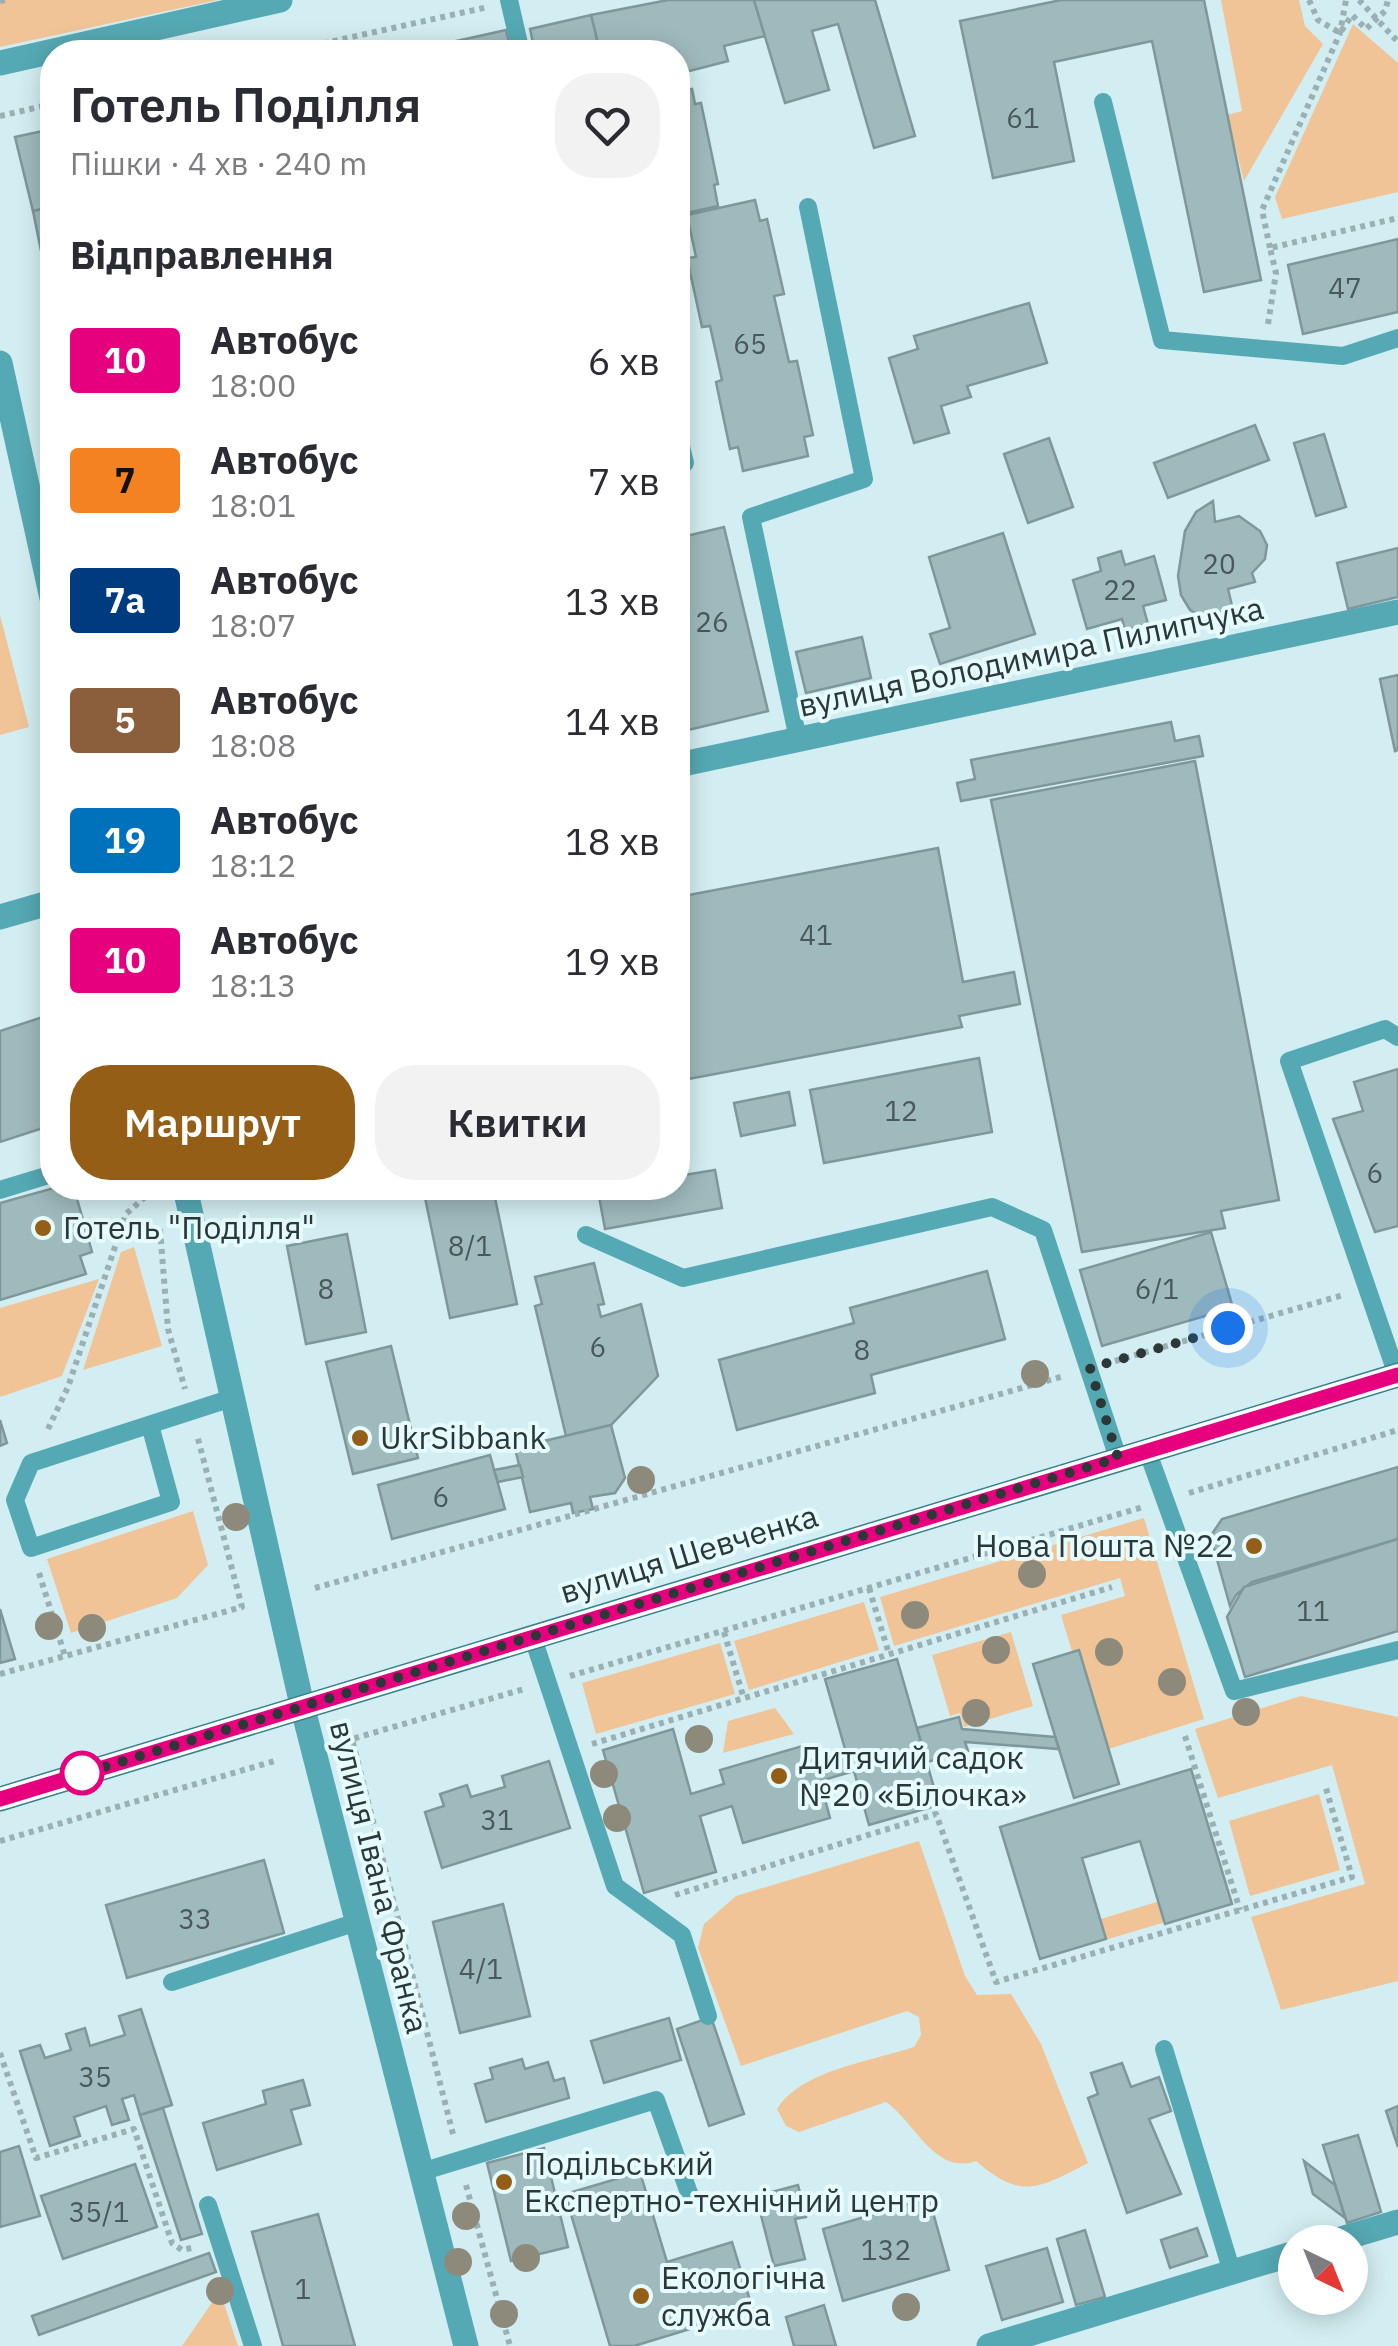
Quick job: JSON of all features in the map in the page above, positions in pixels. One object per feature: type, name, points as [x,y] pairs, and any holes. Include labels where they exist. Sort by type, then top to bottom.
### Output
[{"type":"main road","name":"вулиця Шевченка","points":[[0,1799],[302,1704],[1397,1375]]},
{"type":"street","points":[[105,40],[280,0]]},
{"type":"street","points":[[0,64],[40,55]]},
{"type":"street","points":[[0,364],[40,544]]},
{"type":"street","name":"вулиця Володимира Пилипчука","points":[[690,762],[1398,612]]},
{"type":"street","points":[[0,917],[40,905]]},
{"type":"street","name":"вулиця Івана Франка","points":[[188,1200],[302,1704],[466,2346]]},
{"type":"street","points":[[1368,2231],[1398,2222]]},
{"type":"street","points":[[989,2346],[1278,2258]]},
{"type":"lane","points":[[509,1],[519,40]]},
{"type":"lane","points":[[1103,102],[1162,340],[1343,356],[1398,338]]},
{"type":"lane","points":[[798,739],[751,516],[864,479],[808,206]]},
{"type":"lane","points":[[1397,1375],[1289,1061],[1385,1029],[1398,1036]]},
{"type":"lane","points":[[0,1190],[40,1178]]},
{"type":"lane","points":[[586,1235],[683,1278],[992,1207],[1043,1230],[1118,1458]]},
{"type":"lane","points":[[150,1425],[172,1502],[31,1548],[15,1500],[31,1463],[232,1398]]},
{"type":"lane","points":[[1148,1450],[1234,1692],[1398,1650]]},
{"type":"lane","points":[[532,1635],[615,1886],[682,1935],[708,2016]]},
{"type":"lane","points":[[172,1982],[357,1922]]},
{"type":"lane","points":[[1164,2049],[1232,2272]]},
{"type":"lane","points":[[421,2172],[656,2100],[690,2196]]},
{"type":"lane","points":[[208,2205],[253,2346]]},
{"type":"path","points":[[1309,0],[1318,20],[1340,32]]},
{"type":"path","points":[[1340,32],[1346,0]]},
{"type":"path","points":[[1360,0],[1398,42]]},
{"type":"path","points":[[1263,350],[1276,273],[1262,210],[1340,32],[1352,15],[1366,30],[1377,22],[1388,0]]},
{"type":"path","points":[[337,40],[509,1]]},
{"type":"path","points":[[0,116],[40,107]]},
{"type":"path","points":[[1270,248],[1398,218]]},
{"type":"path","points":[[31,1463],[68,1388],[126,1214],[142,1200]]},
{"type":"path","points":[[314,1588],[1367,1288]]},
{"type":"path","points":[[510,2346],[352,1739],[1398,1430]]},
{"type":"path","points":[[31,1548],[65,1656]]},
{"type":"path","points":[[571,1750],[1112,1587]]},
{"type":"path","points":[[869,1588],[889,1654]]},
{"type":"path","points":[[724,1632],[744,1698]]},
{"type":"path","points":[[1185,1736],[1240,1910]]},
{"type":"path","points":[[0,1841],[278,1760]]},
{"type":"path","points":[[642,1905],[936,1814],[996,1982],[1352,1877],[1326,1785]]},
{"type":"path","points":[[0,2053],[36,2158],[134,2129],[172,2242],[182,2250],[220,2239]]},
{"type":"shaded area","points":[[0,0],[218,0],[0,47]]},
{"type":"shaded area","points":[[1221,0],[1299,0],[1305,26],[1323,44],[1244,181],[1227,115],[1242,111]]},
{"type":"shaded area","points":[[1353,24],[1398,63],[1398,192],[1282,219],[1275,197]]},
{"type":"shaded area","points":[[0,615],[29,727],[0,735]]},
{"type":"shaded area","points":[[134,1247],[162,1346],[83,1370],[121,1252]]},
{"type":"shaded area","points":[[99,1279],[62,1376],[0,1397],[0,1308]]},
{"type":"shaded area","points":[[193,1511],[208,1565],[177,1598],[71,1633],[47,1559]]},
{"type":"shaded area","points":[[1144,1518],[1204,1719],[1102,1751],[1061,1615],[1125,1596],[1120,1578],[894,1646],[880,1597]]},
{"type":"shaded area","points":[[864,1602],[879,1650],[749,1690],[734,1641]]},
{"type":"shaded area","points":[[1011,1632],[1033,1706],[964,1727],[960,1713],[950,1716],[932,1655]]},
{"type":"shaded area","points":[[720,1643],[735,1694],[596,1734],[582,1683]]},
{"type":"shaded area","points":[[1301,1696],[1398,1717],[1398,1981],[1281,2010],[1251,1917],[1365,1884],[1332,1765],[1218,1798],[1195,1729]]},
{"type":"shaded area","points":[[775,1708],[794,1734],[723,1753],[728,1721]]},
{"type":"shaded area","points":[[1319,1794],[1340,1870],[1250,1896],[1229,1821]]},
{"type":"shaded area","points":[[919,1841],[965,1976],[977,1995],[1011,1994],[1041,2044],[1088,2163],[1043,2184],[1019,2186],[992,2174],[976,2161],[949,2161],[926,2145],[886,2102],[799,2132],[786,2126],[777,2109],[788,2096],[820,2076],[914,2047],[921,2035],[919,2017],[907,2011],[741,2066],[698,1948],[704,1924],[736,1896]]},
{"type":"shaded area","points":[[1176,1896],[1182,1917],[1045,1958],[1039,1938]]},
{"type":"shaded area","points":[[220,2291],[238,2346],[182,2346]]},
{"type":"building","points":[[668,0],[754,0],[765,36],[724,46],[728,61],[690,71],[690,40],[597,40],[591,15]]},
{"type":"building","points":[[754,0],[875,0],[915,136],[874,148],[838,24],[812,31],[829,90],[785,103]]},
{"type":"building","points":[[1061,0],[1204,0],[1261,280],[1204,292],[1152,41],[1054,62],[1074,161],[993,178],[960,21]]},
{"type":"building","points":[[591,15],[597,40],[532,40],[530,29]]},
{"type":"building","points":[[506,30],[508,40],[461,40]]},
{"type":"building","points":[[690,89],[695,104],[701,103],[718,184],[714,185],[718,206],[690,212]]},
{"type":"building","points":[[40,132],[40,210],[33,211],[15,137]]},
{"type":"building","points":[[755,200],[760,221],[767,219],[784,294],[774,296],[789,362],[797,361],[813,435],[804,437],[808,456],[743,471],[738,447],[730,449],[716,382],[722,380],[710,326],[702,327],[690,272],[690,258],[696,257],[690,214]]},
{"type":"building","points":[[40,210],[40,246],[33,211]]},
{"type":"building","points":[[1398,239],[1398,312],[1303,334],[1288,265]]},
{"type":"building","points":[[1029,303],[1047,363],[967,386],[971,397],[941,406],[949,433],[914,443],[889,358],[918,349],[914,336]]},
{"type":"building","points":[[1255,425],[1269,460],[1168,498],[1154,463]]},
{"type":"building","points":[[1324,434],[1346,507],[1316,516],[1294,443]]},
{"type":"building","points":[[1049,438],[1073,507],[1028,523],[1004,454]]},
{"type":"building","points":[[1213,501],[1215,522],[1239,516],[1260,531],[1267,545],[1265,559],[1252,573],[1255,582],[1228,589],[1234,614],[1217,625],[1190,610],[1181,595],[1178,576],[1185,531],[1196,512]]},
{"type":"building","points":[[724,527],[768,711],[690,730],[690,535]]},
{"type":"building","points":[[1003,533],[1035,634],[940,664],[930,634],[950,628],[929,557]]},
{"type":"building","points":[[1398,548],[1398,597],[1348,609],[1337,563]]},
{"type":"building","points":[[1121,551],[1125,565],[1154,556],[1166,600],[1143,606],[1148,624],[1125,630],[1122,619],[1087,629],[1073,580],[1101,571],[1098,558]]},
{"type":"building","points":[[862,637],[871,678],[806,693],[796,652]]},
{"type":"building","points":[[1398,675],[1398,750],[1395,751],[1380,679]]},
{"type":"building","points":[[1171,722],[1175,741],[1199,736],[1203,756],[961,801],[957,783],[975,779],[971,760]]},
{"type":"building","points":[[1195,761],[1279,1200],[1221,1211],[1225,1228],[1082,1252],[991,800]]},
{"type":"building","points":[[938,848],[963,982],[1014,972],[1020,1004],[959,1016],[962,1027],[690,1079],[690,895]]},
{"type":"building","points":[[40,1018],[40,1129],[0,1142],[0,1031]]},
{"type":"building","points":[[979,1058],[992,1132],[824,1163],[810,1090]]},
{"type":"building","points":[[1398,1069],[1398,1226],[1375,1232],[1333,1119],[1363,1111],[1354,1082]]},
{"type":"building","points":[[789,1092],[795,1125],[741,1136],[734,1103]]},
{"type":"building","points":[[715,1170],[722,1208],[605,1229],[600,1200],[690,1200],[690,1174]]},
{"type":"building","name":"Готель \"Поділля\"","points":[[40,1192],[40,1200],[77,1200],[92,1252],[80,1256],[86,1274],[0,1300],[0,1203]]},
{"type":"building","points":[[425,1200],[495,1200],[517,1304],[450,1318]]},
{"type":"building","points":[[1211,1232],[1233,1308],[1102,1346],[1080,1270]]},
{"type":"building","points":[[347,1234],[366,1332],[306,1344],[287,1246]]},
{"type":"building","points":[[594,1263],[604,1304],[598,1305],[601,1317],[641,1304],[658,1376],[611,1425],[566,1436],[535,1306],[542,1304],[535,1277]]},
{"type":"building","points":[[987,1271],[1005,1339],[871,1375],[875,1393],[737,1430],[719,1360],[854,1323],[850,1308]]},
{"type":"building","points":[[391,1346],[418,1458],[353,1474],[326,1362]]},
{"type":"building","points":[[0,1420],[7,1443],[0,1446]]},
{"type":"building","points":[[611,1425],[625,1478],[615,1493],[590,1497],[593,1509],[573,1513],[571,1503],[530,1512],[515,1448]]},
{"type":"building","points":[[490,1455],[505,1509],[392,1539],[378,1485]]},
{"type":"building","points":[[520,1465],[523,1477],[498,1482],[494,1470]]},
{"type":"building","points":[[1398,1467],[1398,1539],[1252,1582],[1236,1595],[1230,1606],[1213,1545],[1212,1534],[1222,1519]]},
{"type":"building","points":[[1398,1539],[1398,1631],[1245,1677],[1227,1617],[1244,1587]]},
{"type":"building","points":[[0,1609],[15,1659],[0,1663]]},
{"type":"building","points":[[1079,1650],[1119,1784],[1074,1798],[1033,1664]]},
{"type":"building","name":"Дитячий садок №20 «Білочка»","points":[[897,1659],[939,1805],[869,1825],[854,1771],[820,1781],[830,1818],[743,1843],[732,1806],[700,1816],[716,1872],[644,1893],[603,1750],[673,1729],[691,1794],[724,1784],[720,1770],[806,1745],[810,1760],[845,1749],[825,1679]]},
{"type":"building","points":[[959,1717],[962,1729],[1055,1737],[1059,1749],[965,1742],[968,1751],[927,1762],[917,1728]]},
{"type":"building","points":[[549,1761],[570,1828],[442,1868],[425,1812],[444,1806],[440,1794],[467,1785],[471,1797],[505,1787],[502,1776]]},
{"type":"building","points":[[1191,1769],[1232,1904],[1165,1924],[1140,1841],[1082,1858],[1106,1939],[1040,1959],[1000,1827]]},
{"type":"building","points":[[264,1860],[284,1933],[127,1978],[106,1905]]},
{"type":"building","points":[[503,1904],[530,2016],[460,2033],[433,1922]]},
{"type":"building","points":[[141,2009],[172,2105],[140,2115],[134,2095],[122,2099],[129,2120],[112,2125],[106,2106],[74,2117],[80,2136],[50,2146],[20,2051],[40,2045],[45,2058],[71,2050],[66,2034],[85,2028],[90,2046],[125,2035],[119,2016]]},
{"type":"building","points":[[711,2017],[744,2114],[709,2126],[677,2029]]},
{"type":"building","points":[[669,2018],[681,2060],[604,2083],[591,2041]]},
{"type":"building","points":[[522,2059],[525,2069],[548,2062],[554,2081],[564,2078],[569,2098],[486,2122],[475,2084],[493,2079],[490,2068]]},
{"type":"building","points":[[1122,2063],[1131,2087],[1159,2077],[1171,2111],[1149,2119],[1181,2194],[1127,2213],[1088,2098],[1098,2094],[1091,2073]]},
{"type":"building","points":[[303,2080],[310,2105],[291,2110],[301,2144],[217,2170],[203,2123],[266,2104],[263,2091]]},
{"type":"building","points":[[1398,2106],[1398,2147],[1386,2111]]},
{"type":"building","points":[[163,2108],[202,2234],[181,2240],[140,2115]]},
{"type":"building","points":[[1358,2135],[1381,2212],[1347,2223],[1323,2145]]},
{"type":"building","points":[[19,2146],[40,2216],[0,2227],[0,2152]]},
{"type":"building","points":[[544,2148],[568,2247],[511,2261],[487,2163]]},
{"type":"building","points":[[1304,2161],[1335,2185],[1345,2218],[1313,2194]]},
{"type":"building","points":[[135,2164],[157,2227],[63,2259],[41,2196]]},
{"type":"building","points":[[640,2172],[667,2262],[732,2242],[753,2310],[634,2346],[610,2346],[565,2194]]},
{"type":"building","points":[[798,2185],[806,2217],[795,2219],[805,2259],[774,2266],[756,2196]]},
{"type":"building","points":[[929,2198],[949,2270],[843,2301],[823,2229]]},
{"type":"building","points":[[318,2214],[355,2346],[283,2346],[252,2232]]},
{"type":"building","points":[[1197,2228],[1207,2256],[1170,2268],[1161,2240]]},
{"type":"building","points":[[1085,2230],[1105,2297],[1076,2305],[1057,2239]]},
{"type":"building","points":[[1047,2248],[1063,2302],[1002,2320],[986,2266]]},
{"type":"building","points":[[209,2253],[216,2272],[39,2335],[32,2316]]},
{"type":"building","points":[[824,2305],[836,2346],[794,2346],[786,2317]]},
{"type":"bus line","name":"10","points":[[0,1799],[302,1704],[1398,1375]]},
{"type":"place","name":"Готель \"Поділля\"","points":[[43,1228]]},
{"type":"place","name":"UkrSibbank","points":[[360,1438]]},
{"type":"place","name":"Нова Пошта №22","points":[[1254,1546]]},
{"type":"place","name":"Дитячий садок №20 «Білочка»","points":[[779,1776]]},
{"type":"place","name":"Подільський Експертно-технічний центр","points":[[504,2182]]},
{"type":"place","name":"Екологічна служба","points":[[641,2296]]},
{"type":"route","points":[[82,1773],[68,1778],[1118,1458],[1090,1368],[1228,1328]]}]
